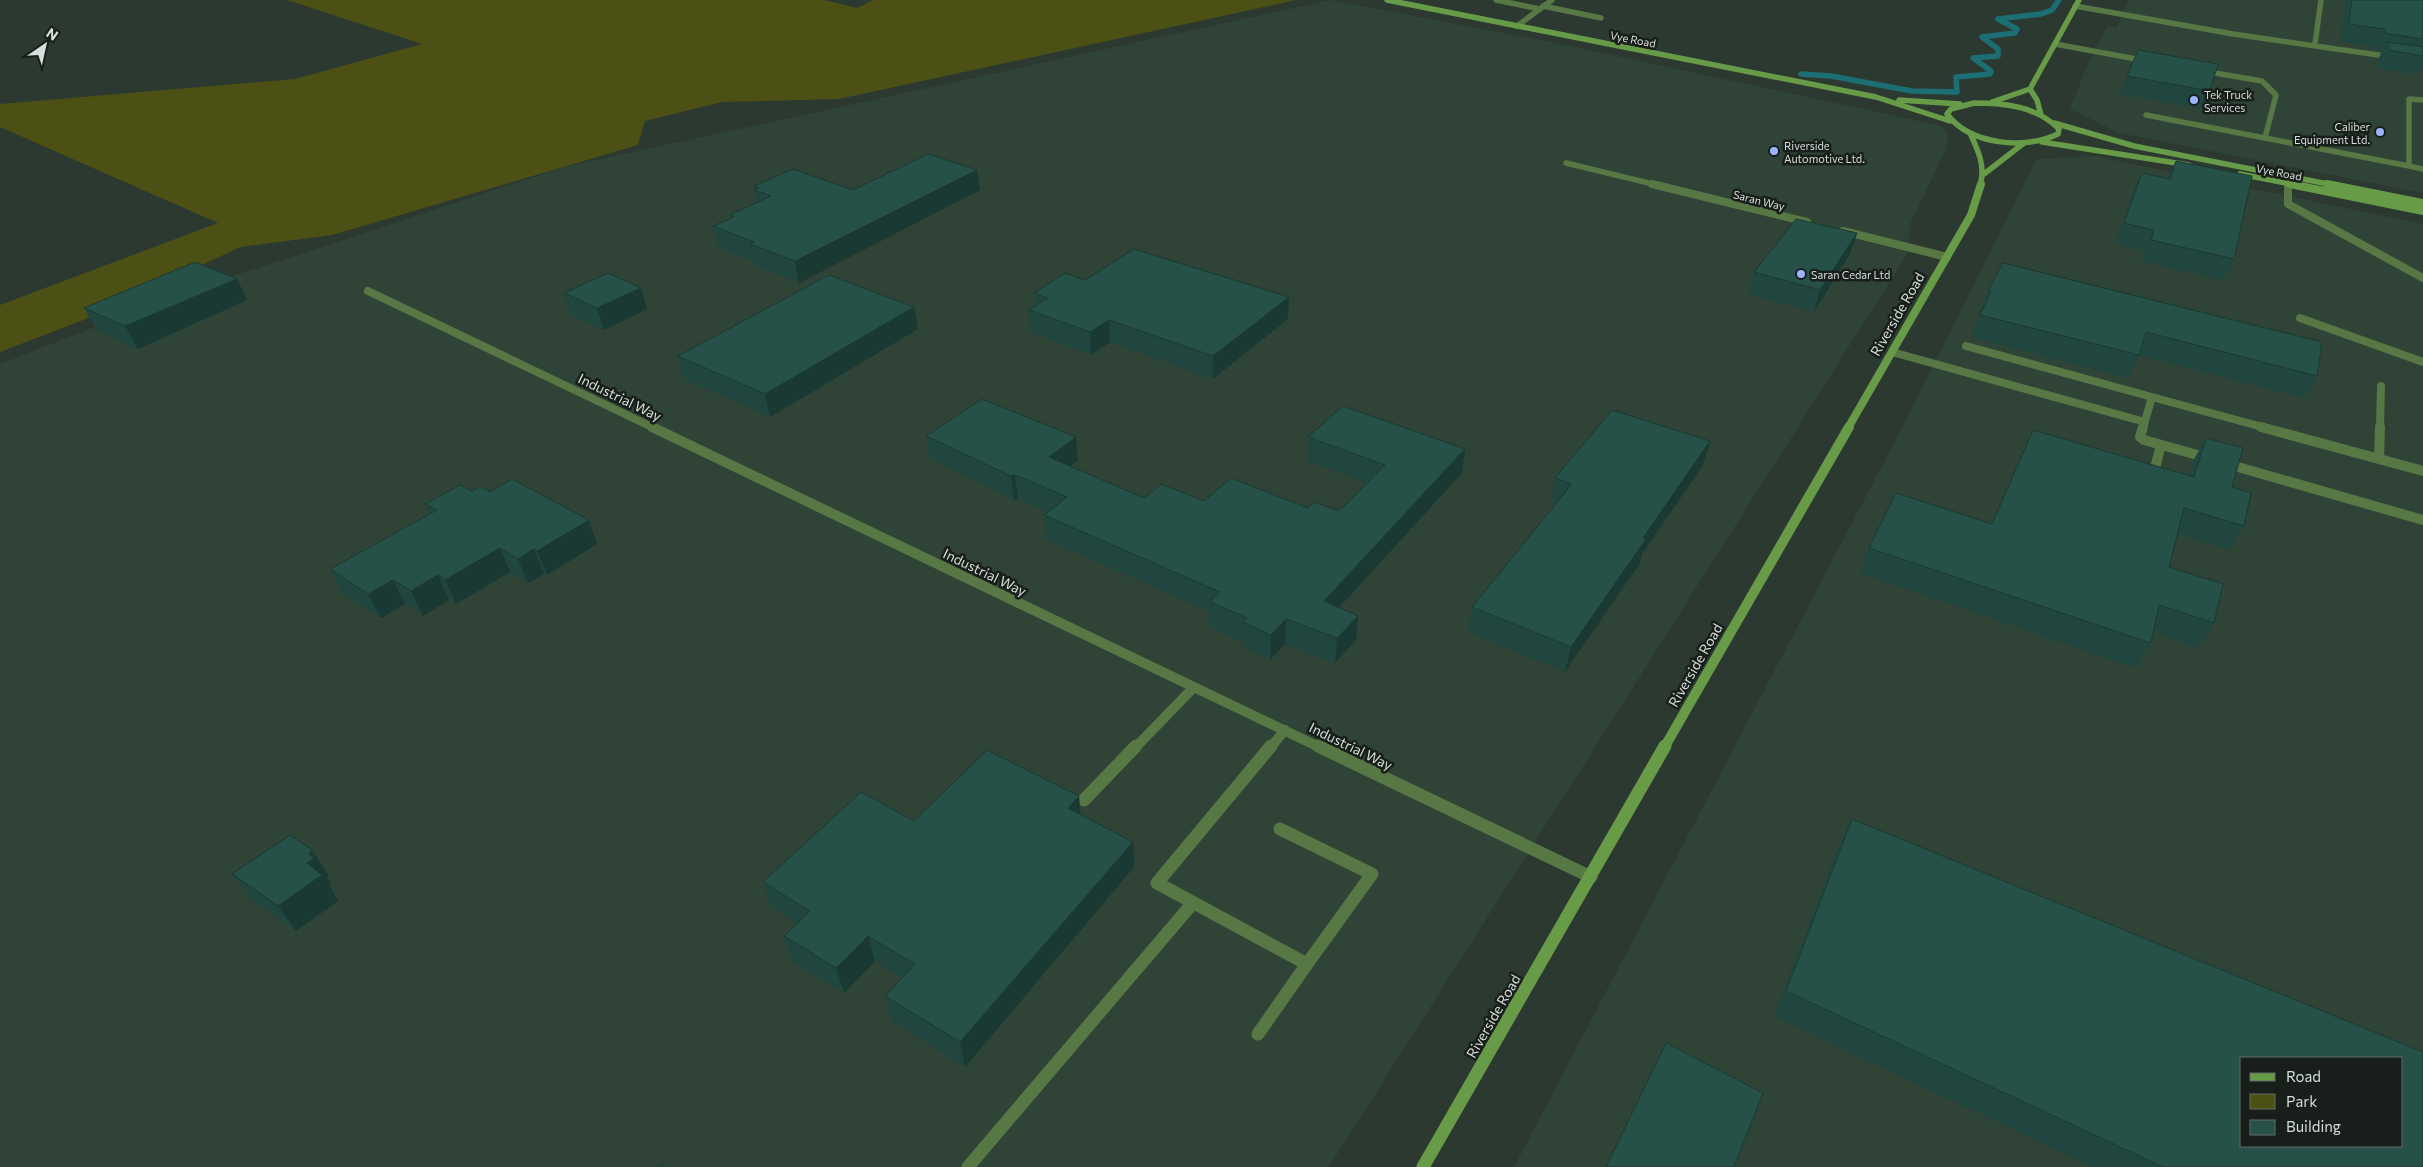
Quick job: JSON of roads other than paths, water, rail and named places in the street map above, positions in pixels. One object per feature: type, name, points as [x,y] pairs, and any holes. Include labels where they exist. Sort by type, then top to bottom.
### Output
[{"type":"street","name":"Vye Road","points":[[1387,0],[1876,97],[1966,104],[1989,103],[2025,109],[2041,115],[2054,123],[2134,146],[2423,204]]},
{"type":"street","points":[[1496,0],[1602,18]]},
{"type":"street","points":[[1517,26],[1552,0]]},
{"type":"street","points":[[1989,103],[2030,89],[2079,0]]},
{"type":"street","points":[[2315,44],[2321,0]]},
{"type":"street","points":[[2075,6],[2233,34],[2315,44],[2403,58]]},
{"type":"street","points":[[2055,44],[2151,61]]},
{"type":"street","points":[[2199,70],[2265,83],[2276,95],[2265,138]]},
{"type":"street","points":[[2030,89],[2037,100],[2041,115]]},
{"type":"street","name":"Vye Road","points":[[1876,97],[1950,121],[1970,133],[1987,138],[2024,143],[2042,142],[2136,155],[2423,211]]},
{"type":"street","points":[[2409,166],[2409,99],[2423,100]]},
{"type":"street","points":[[1950,121],[1947,114],[1951,109],[1966,104]]},
{"type":"street","points":[[2146,114],[2423,169]]},
{"type":"street","points":[[2042,142],[2058,134],[2058,129],[2054,123]]},
{"type":"street","points":[[1970,133],[1978,150],[1984,174],[2024,143]]},
{"type":"street","name":"Saran Way","points":[[1566,163],[1814,224]]},
{"type":"street","name":"Riverside Road","points":[[1423,1167],[1971,215],[1984,174]]},
{"type":"street","points":[[2288,184],[2288,204],[2423,278]]},
{"type":"street","points":[[1834,229],[1946,257]]},
{"type":"street","name":"Industrial Way","points":[[368,291],[1591,877]]},
{"type":"street","points":[[2300,318],[2423,362]]},
{"type":"street","points":[[1966,346],[2423,470]]},
{"type":"street","points":[[1892,352],[2145,422]]},
{"type":"street","points":[[2379,459],[2381,386]]},
{"type":"street","points":[[2152,397],[2140,437],[2161,445],[2423,520]]},
{"type":"street","points":[[2153,476],[2161,445]]},
{"type":"street","points":[[1084,800],[1194,687]]},
{"type":"street","points":[[1285,730],[1157,883],[1192,904],[1308,964]]},
{"type":"street","points":[[1258,1034],[1372,874],[1280,829]]},
{"type":"street","points":[[968,1167],[1192,904]]},
{"type":"waterway","points":[[1801,74],[1831,76],[1912,91],[1957,92],[1956,77],[1990,74],[1991,71],[1973,58],[1998,56],[1998,49],[1982,37],[2015,33],[2017,29],[1998,19],[2041,14],[2052,10],[2059,0]]},
{"type":"place","name":"Tek Truck Services","points":[[2194,100]]},
{"type":"place","name":"Caliber Equipment Ltd.","points":[[2380,132]]},
{"type":"place","name":"Riverside Automotive Ltd.","points":[[1774,151]]},
{"type":"place","name":"Saran Cedar Ltd","points":[[1801,274]]}]
